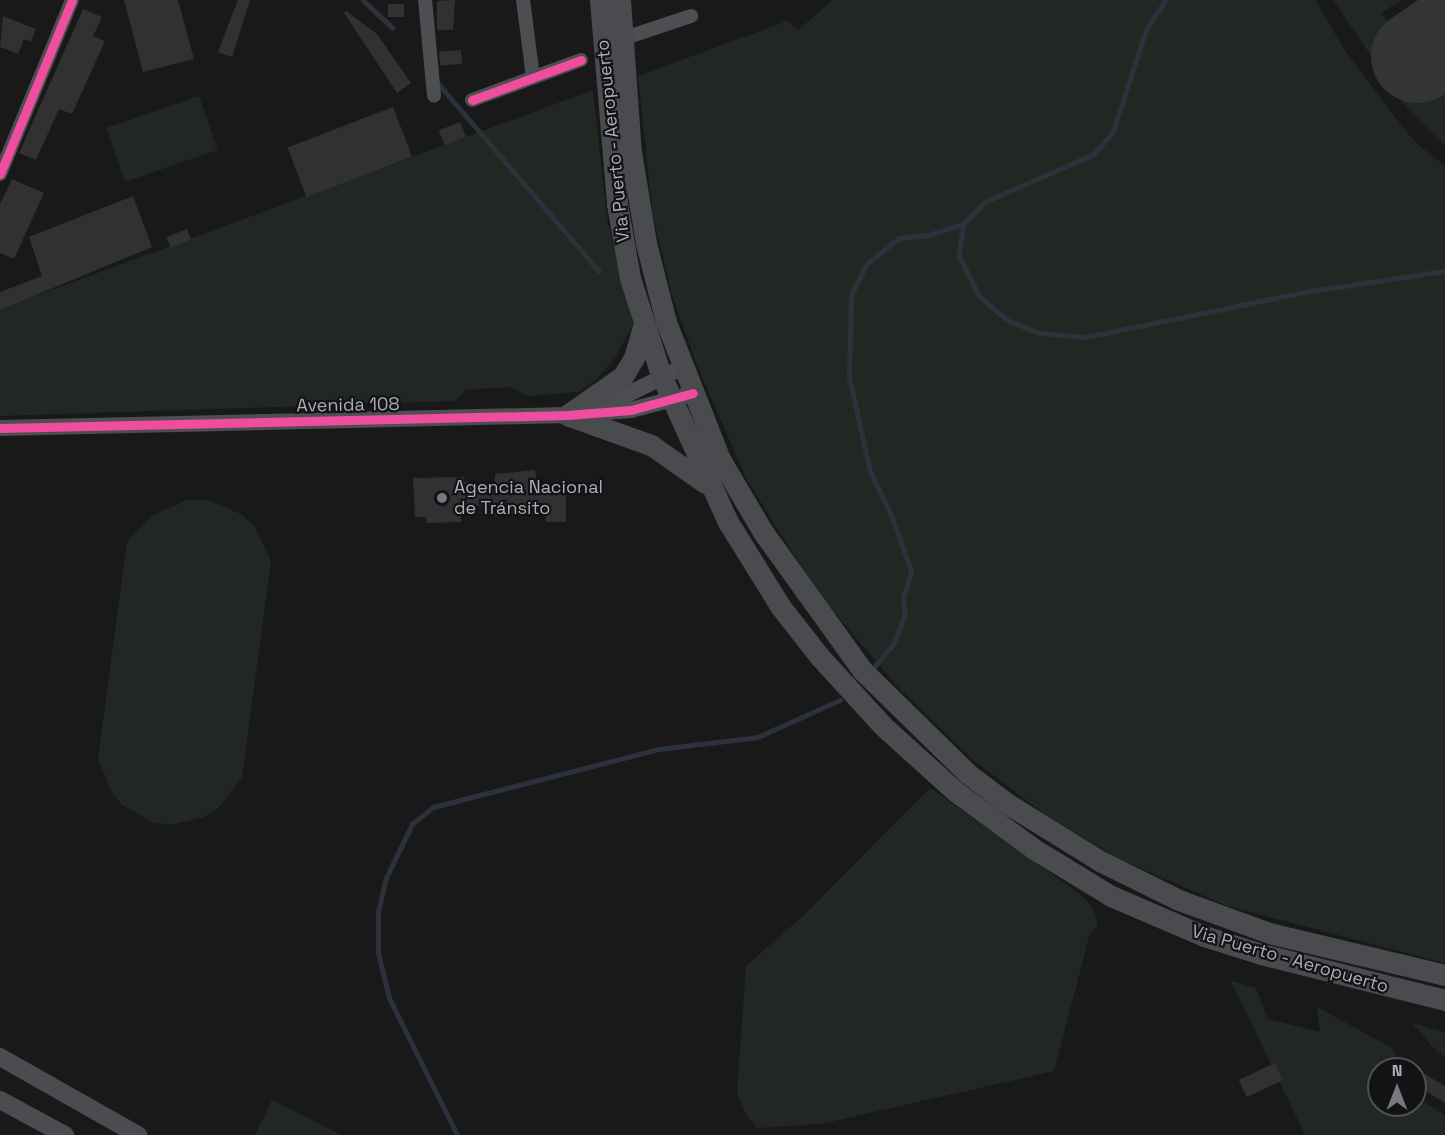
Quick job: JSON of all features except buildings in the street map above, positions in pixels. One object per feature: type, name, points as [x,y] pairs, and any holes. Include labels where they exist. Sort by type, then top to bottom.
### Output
[{"type":"main road","name":"Via Puerto - Aeropuerto","points":[[600,0],[617,204],[630,278],[661,375],[670,401],[710,488],[780,606],[820,657],[883,726],[947,784],[1034,849],[1111,896],[1204,936],[1445,1000]]},
{"type":"main road","name":"Via Puerto - Aeropuerto","points":[[620,0],[631,152],[646,243],[666,322],[693,393],[726,468],[763,532],[833,634],[862,670],[975,779],[1101,861],[1179,900],[1269,933],[1445,975]]},
{"type":"main road","points":[[567,416],[623,376],[634,358],[645,324]]},
{"type":"main road","points":[[567,416],[651,445],[710,488]]},
{"type":"main road","points":[[0,1057],[138,1135]]},
{"type":"main road","points":[[0,1100],[63,1135]]},
{"type":"street","points":[[1,170],[72,0]]},
{"type":"street","points":[[425,0],[434,96]]},
{"type":"street","points":[[523,0],[533,77]]},
{"type":"street","points":[[622,39],[691,16]]},
{"type":"street","points":[[472,100],[581,60]]},
{"type":"street","name":"Avenida 108","points":[[594,411],[661,375],[683,367]]},
{"type":"street","name":"Avenida 108","points":[[0,428],[567,416],[594,411],[631,410],[693,393]]},
{"type":"shaded area","points":[[833,0],[1315,0],[1346,52],[1392,113],[1415,142],[1445,166],[1445,963],[1227,906],[1117,858],[1047,816],[973,760],[896,685],[818,593],[748,482],[698,368],[672,295],[653,216],[638,76],[787,21],[798,30]]},
{"type":"shaded area","points":[[1333,0],[1401,0],[1381,13],[1437,92],[1445,87],[1445,146],[1406,107]]},
{"type":"shaded area","points":[[593,90],[607,219],[633,324],[616,357],[595,380],[578,392],[527,396],[511,387],[465,390],[455,401],[0,416],[0,309]]},
{"type":"shaded area","points":[[199,96],[218,150],[125,182],[106,128]]},
{"type":"shaded area","points":[[188,500],[207,500],[241,514],[255,527],[271,561],[242,777],[219,807],[204,817],[170,825],[152,822],[122,805],[111,791],[98,758],[127,542],[153,515]]},
{"type":"shaded area","points":[[930,788],[1080,894],[1093,908],[1098,925],[1089,937],[1054,1071],[821,1124],[757,1128],[746,1115],[737,1092],[746,966],[804,915]]},
{"type":"shaded area","points":[[1231,981],[1256,988],[1268,1019],[1320,1032],[1317,1007],[1392,1048],[1396,1057],[1367,1057],[1367,1117],[1427,1117],[1427,1104],[1445,1115],[1445,1135],[1305,1135]]},
{"type":"shaded area","points":[[1412,1023],[1445,1032],[1445,1058],[1431,1045]]},
{"type":"shaded area","points":[[272,1100],[341,1135],[255,1135]]},
{"type":"waterway","points":[[363,0],[392,27]]},
{"type":"waterway","points":[[1166,0],[1146,31],[1113,133],[1093,155],[986,202],[964,224],[959,255],[980,297],[1007,320],[1040,333],[1086,337],[1311,291],[1445,271]]},
{"type":"waterway","points":[[437,82],[599,271]]},
{"type":"waterway","points":[[875,666],[894,643],[905,615],[903,598],[911,571],[891,515],[870,472],[849,377],[851,295],[867,264],[899,238],[928,235],[964,224]]},
{"type":"waterway","points":[[457,1135],[389,998],[378,953],[378,912],[386,878],[412,824],[433,807],[659,749],[758,737],[840,700]]},
{"type":"runway","points":[[1417,56],[1445,37]]},
{"type":"cycle path","points":[[0,174],[72,0]]},
{"type":"cycle path","points":[[472,100],[581,60]]},
{"type":"cycle path","points":[[0,428],[567,415],[631,410],[693,393]]},
{"type":"place","name":"Agencia Nacional de Tránsito","points":[[442,498]]}]
